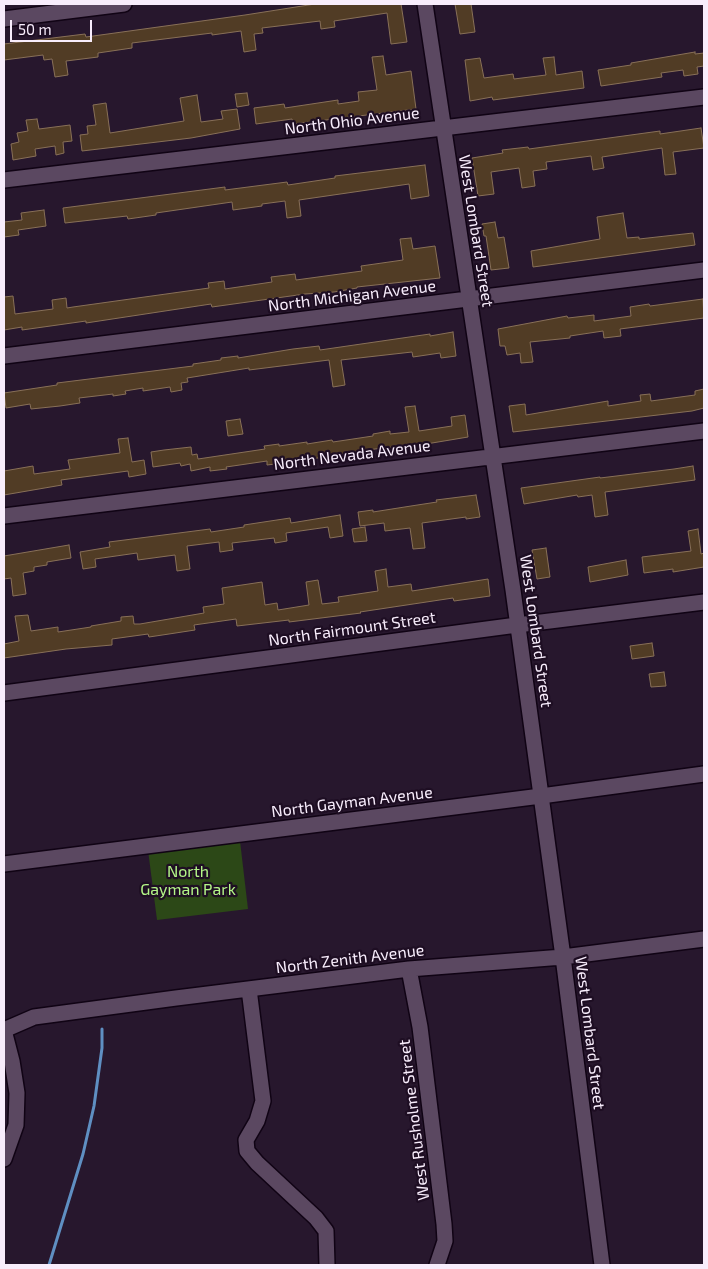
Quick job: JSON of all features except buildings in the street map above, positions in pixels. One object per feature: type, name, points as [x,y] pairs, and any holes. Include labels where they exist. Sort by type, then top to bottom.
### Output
[{"type":"street","points":[[4,19],[119,4]]},
{"type":"street","name":"West Lombard Street","points":[[425,4],[517,625],[563,957],[602,1265]]},
{"type":"street","name":"North Ohio Avenue","points":[[4,180],[704,97]]},
{"type":"street","name":"North Michigan Avenue","points":[[4,356],[704,270]]},
{"type":"street","name":"North Nevada Avenue","points":[[4,516],[704,431]]},
{"type":"street","name":"North Fairmount Street","points":[[4,693],[704,602]]},
{"type":"street","name":"North Gayman Avenue","points":[[4,864],[704,774]]},
{"type":"street","name":"North Zenith Avenue","points":[[4,1030],[34,1017],[249,989],[409,969],[563,957],[704,939]]},
{"type":"street","name":"West Rusholme Street","points":[[409,969],[420,1027],[444,1224],[444,1241],[437,1265]]},
{"type":"street","points":[[249,989],[263,1101],[256,1121],[246,1140],[247,1151],[257,1164],[316,1218],[326,1231],[327,1265]]},
{"type":"street","points":[[4,1030],[12,1061],[17,1093],[16,1125],[4,1160]]},
{"type":"green space","name":"North Gayman Park","points":[[240,841],[248,909],[157,920],[148,850]]},
{"type":"waterway","points":[[49,1265],[83,1154],[94,1106],[102,1048],[102,1029]]}]
